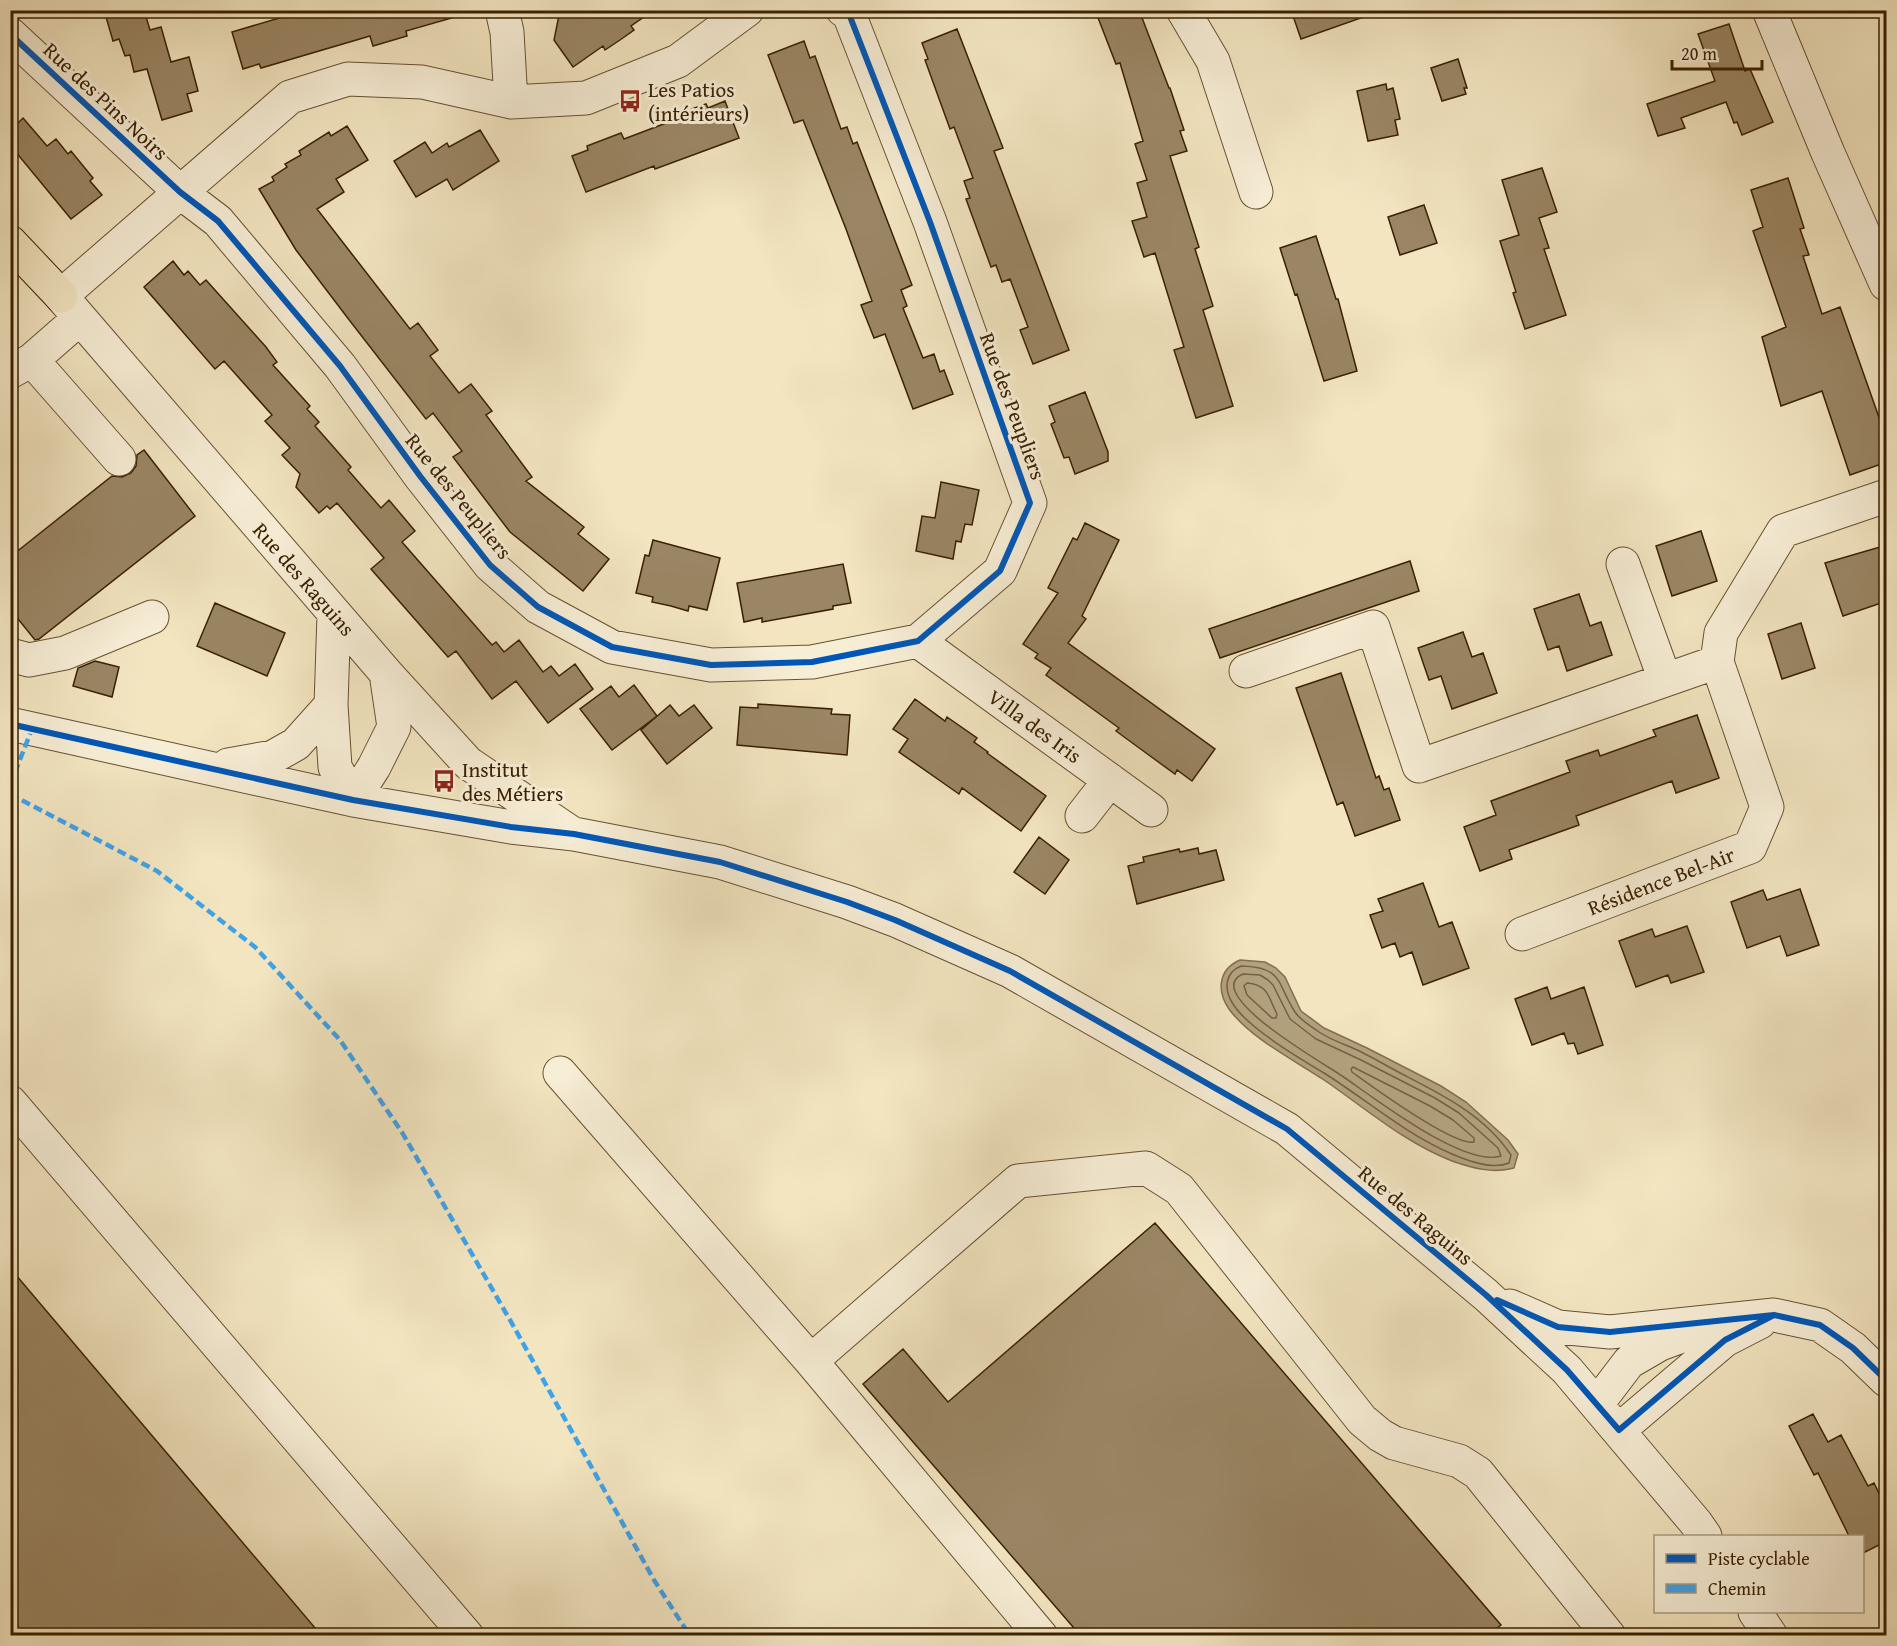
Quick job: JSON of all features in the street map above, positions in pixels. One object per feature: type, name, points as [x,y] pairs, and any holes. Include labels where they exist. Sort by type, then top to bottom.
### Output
[{"type":"main road","points":[[10,242],[70,307]]},
{"type":"street","points":[[502,10],[507,32],[510,102]]},
{"type":"street","points":[[119,459],[21,366],[70,307],[180,192],[290,96],[348,79],[422,82],[510,102],[586,98],[678,61],[747,10]]},
{"type":"street","name":"Rue des Peupliers","points":[[180,192],[218,221],[340,366],[420,476],[490,565],[538,607],[612,647],[711,665],[812,662],[918,641],[1000,570],[1030,503],[930,222],[849,14],[843,10]]},
{"type":"street","points":[[1183,10],[1212,61],[1256,192]]},
{"type":"street","points":[[1769,10],[1828,153],[1887,284]]},
{"type":"street","name":"Rue des Pins Noirs","points":[[10,34],[180,192]]},
{"type":"street","name":"Rue des Raguins","points":[[70,307],[334,614],[468,763],[574,834]]},
{"type":"street","name":"Résidence Bel-Air","points":[[1522,934],[1750,847],[1767,807],[1717,662],[1721,633],[1783,531],[1887,496]]},
{"type":"street","points":[[1623,564],[1665,680]]},
{"type":"street","points":[[334,614],[331,705],[334,767],[353,800],[374,767],[394,727],[386,673]]},
{"type":"street","points":[[10,655],[29,660],[65,653],[152,617]]},
{"type":"street","points":[[1246,671],[1373,627],[1419,766],[1717,662]]},
{"type":"street","name":"Villa des Iris","points":[[918,641],[1151,810]]},
{"type":"street","points":[[214,768],[273,757],[296,744],[331,705]]},
{"type":"street","name":"Rue des Raguins","points":[[10,724],[353,800],[511,827],[574,834],[720,862],[847,902],[895,920],[1010,971],[1287,1129],[1486,1295],[1567,1370],[1704,1535]]},
{"type":"street","points":[[1082,816],[1110,780]]},
{"type":"street","points":[[560,1073],[811,1361],[1041,1635]]},
{"type":"street","points":[[10,1102],[467,1635]]},
{"type":"street","points":[[811,1361],[1018,1181],[1146,1168],[1179,1189],[1362,1420],[1394,1443],[1459,1461],[1478,1473],[1609,1635]]},
{"type":"street","points":[[1486,1295],[1558,1327],[1610,1332],[1774,1315],[1820,1326],[1853,1348],[1887,1380]]},
{"type":"street","points":[[1619,1430],[1725,1340],[1774,1315]]},
{"type":"street","points":[[1597,1404],[1629,1362],[1660,1344],[1726,1320]]},
{"type":"street","points":[[1756,1613],[1771,1635]]},
{"type":"water","points":[[1240,960],[1265,962],[1276,968],[1285,977],[1301,1011],[1324,1028],[1441,1086],[1466,1102],[1508,1140],[1518,1154],[1514,1168],[1483,1169],[1460,1164],[1435,1154],[1402,1135],[1248,1030],[1229,1009],[1221,988],[1224,974]]},
{"type":"building","points":[[104,10],[144,10],[150,30],[161,27],[171,62],[189,57],[198,91],[187,94],[192,111],[162,120],[147,69],[134,72],[130,55],[125,56],[119,39],[113,41]]},
{"type":"building","points":[[306,10],[454,10],[455,17],[406,31],[407,36],[373,46],[370,36],[261,68],[259,64],[243,69],[232,32]]},
{"type":"building","points":[[560,10],[654,10],[631,26],[634,30],[620,40],[605,50],[603,46],[573,67],[554,40]]},
{"type":"building","points":[[1095,10],[1139,10],[1184,130],[1180,131],[1187,151],[1170,156],[1199,247],[1195,249],[1213,306],[1203,310],[1233,406],[1196,418],[1174,350],[1184,347],[1155,253],[1144,257],[1132,221],[1147,217],[1137,183],[1147,180],[1135,144],[1143,141],[1120,63],[1116,64]]},
{"type":"building","points":[[1291,10],[1371,10],[1372,14],[1301,39]]},
{"type":"building","points":[[1729,24],[1745,71],[1750,69],[1773,122],[1742,135],[1737,122],[1734,123],[1726,102],[1681,118],[1685,128],[1658,136],[1647,104],[1715,81],[1698,34]]},
{"type":"building","points":[[957,29],[1003,148],[994,151],[1069,350],[1033,364],[1020,330],[1028,327],[1010,279],[1002,282],[996,265],[991,267],[966,199],[970,198],[964,181],[973,178],[954,127],[950,129],[925,60],[928,59],[922,43]]},
{"type":"building","points":[[804,41],[810,58],[815,56],[841,129],[847,127],[853,144],[857,142],[912,285],[901,290],[907,306],[903,308],[923,358],[934,354],[940,372],[944,370],[953,394],[913,409],[885,334],[874,338],[861,305],[872,301],[846,229],[803,120],[794,123],[768,55]]},
{"type":"building","points":[[1458,59],[1467,88],[1464,88],[1466,94],[1442,101],[1431,68]]},
{"type":"building","points":[[1386,84],[1387,90],[1393,88],[1400,119],[1395,120],[1398,135],[1368,141],[1357,91]]},
{"type":"building","points":[[725,101],[739,138],[655,169],[654,166],[586,192],[572,156],[588,150],[587,146],[621,133],[624,139],[674,120],[672,116],[706,104],[708,108]]},
{"type":"building","points":[[23,118],[47,146],[56,139],[68,154],[71,151],[93,178],[90,181],[102,195],[71,219],[10,145],[10,131]]},
{"type":"building","points":[[347,126],[368,160],[336,179],[344,192],[317,209],[410,329],[418,323],[438,350],[430,356],[459,393],[471,384],[492,411],[486,415],[532,477],[526,481],[584,527],[578,534],[609,559],[583,591],[510,532],[453,457],[462,451],[433,413],[426,419],[350,321],[296,250],[259,189],[274,181],[272,177],[287,167],[285,164],[301,155],[299,151],[329,132],[331,136]]},
{"type":"building","points":[[480,130],[499,161],[453,190],[447,179],[416,197],[394,161],[425,142],[432,153],[447,143],[449,147]]},
{"type":"building","points":[[1542,168],[1557,212],[1539,218],[1549,248],[1544,249],[1566,315],[1525,329],[1500,241],[1519,235],[1502,180]]},
{"type":"building","points":[[1788,178],[1804,228],[1800,229],[1809,255],[1803,256],[1822,314],[1840,307],[1881,423],[1887,421],[1887,462],[1850,475],[1822,391],[1781,406],[1762,337],[1786,327],[1753,231],[1763,227],[1751,190]]},
{"type":"building","points":[[1424,205],[1437,243],[1400,255],[1388,217]]},
{"type":"building","points":[[1316,236],[1336,299],[1338,299],[1357,371],[1324,381],[1280,248]]},
{"type":"building","points":[[173,261],[184,275],[188,271],[200,285],[206,280],[266,347],[277,362],[273,365],[310,406],[307,409],[319,422],[315,426],[351,467],[348,470],[381,508],[389,500],[415,531],[402,542],[492,645],[496,642],[504,652],[519,640],[543,672],[551,666],[559,676],[575,664],[593,689],[548,723],[516,681],[492,699],[456,651],[448,657],[371,569],[384,558],[337,503],[330,509],[327,506],[319,513],[296,487],[300,474],[282,455],[290,448],[265,421],[272,415],[224,361],[215,369],[144,287]]},
{"type":"building","points":[[1085,392],[1108,452],[1108,461],[1075,474],[1069,457],[1064,458],[1051,424],[1055,422],[1049,406]]},
{"type":"building","points":[[144,450],[195,516],[35,640],[10,609],[10,557],[112,476],[122,477],[131,473],[136,466],[137,455]]},
{"type":"building","points":[[941,482],[979,490],[972,525],[965,524],[961,542],[956,541],[953,559],[916,551],[922,516],[935,518]]},
{"type":"building","points":[[1085,523],[1119,540],[1082,616],[1086,619],[1068,643],[1215,749],[1192,781],[1177,770],[1175,774],[1146,753],[1116,731],[1119,728],[1046,675],[1051,668],[1035,658],[1038,654],[1023,644],[1058,593],[1048,588],[1073,538],[1077,540]]},
{"type":"building","points":[[1701,531],[1717,581],[1672,596],[1656,546]]},
{"type":"building","points":[[653,540],[720,558],[707,610],[689,606],[688,611],[652,602],[653,597],[636,593],[645,555],[649,556]]},
{"type":"building","points":[[1887,545],[1887,601],[1843,616],[1825,563]]},
{"type":"building","points":[[1410,561],[1419,591],[1220,658],[1209,629]]},
{"type":"building","points":[[843,564],[851,603],[833,606],[833,609],[762,622],[762,618],[744,622],[737,583]]},
{"type":"building","points":[[1579,594],[1590,626],[1601,622],[1612,655],[1567,671],[1559,646],[1548,650],[1534,609]]},
{"type":"building","points":[[215,603],[285,633],[267,676],[197,646]]},
{"type":"building","points":[[1801,623],[1815,668],[1782,679],[1768,634]]},
{"type":"building","points":[[1463,632],[1472,657],[1483,653],[1497,693],[1452,709],[1441,676],[1429,680],[1418,648]]},
{"type":"building","points":[[95,661],[119,667],[112,697],[73,686],[78,668]]},
{"type":"building","points":[[1341,673],[1376,778],[1379,776],[1384,790],[1389,788],[1400,820],[1355,836],[1343,802],[1337,805],[1296,688]]},
{"type":"building","points":[[634,685],[657,716],[612,750],[580,709],[611,686],[619,697]]},
{"type":"building","points":[[915,699],[945,721],[947,717],[977,738],[974,742],[987,753],[1046,796],[1021,831],[962,788],[959,794],[899,752],[908,739],[893,729]]},
{"type":"building","points":[[758,704],[832,709],[831,714],[850,715],[847,755],[737,745],[740,707],[758,708]]},
{"type":"building","points":[[670,705],[679,716],[694,705],[712,728],[667,764],[641,730]]},
{"type":"building","points":[[1697,715],[1719,778],[1676,793],[1672,781],[1576,816],[1579,825],[1509,850],[1512,859],[1480,871],[1464,827],[1496,815],[1491,801],[1570,772],[1566,761],[1598,750],[1600,756],[1656,736],[1653,730]]},
{"type":"building","points":[[1039,837],[1069,860],[1045,894],[1014,872]]},
{"type":"building","points":[[1198,848],[1199,854],[1216,850],[1224,880],[1137,904],[1128,866],[1144,862],[1143,857],[1179,849],[1180,852]]},
{"type":"building","points":[[1423,883],[1439,927],[1452,922],[1469,968],[1423,985],[1412,952],[1400,957],[1395,943],[1382,948],[1370,915],[1383,911],[1378,899]]},
{"type":"building","points":[[1800,889],[1819,945],[1787,956],[1780,936],[1747,948],[1731,902],[1763,890],[1767,900]]},
{"type":"building","points":[[1687,926],[1704,972],[1671,983],[1668,975],[1636,987],[1619,941],[1652,929],[1655,937]]},
{"type":"building","points":[[1547,987],[1551,999],[1584,987],[1603,1045],[1578,1054],[1574,1043],[1568,1044],[1564,1033],[1532,1045],[1515,999]]},
{"type":"building","points":[[1155,1223],[1501,1625],[1489,1635],[1080,1635],[863,1384],[903,1349],[948,1402]]},
{"type":"building","points":[[10,1268],[321,1635],[10,1635]]},
{"type":"building","points":[[1813,1414],[1828,1442],[1841,1435],[1868,1486],[1874,1483],[1887,1510],[1887,1541],[1864,1552],[1864,1535],[1849,1535],[1818,1473],[1814,1475],[1789,1426]]},
{"type":"marked path","points":[[10,785],[32,729]]},
{"type":"marked path","points":[[10,794],[157,871],[255,947],[340,1040],[403,1134],[514,1327],[654,1580],[690,1636]]},
{"type":"cycle path","points":[[10,34],[180,192],[218,221],[340,366],[420,476],[490,565],[538,607],[612,647],[711,665],[812,662],[918,641],[1000,571],[1030,503],[930,222],[849,14],[843,10]]},
{"type":"cycle path","points":[[10,724],[353,800],[511,827],[574,834],[720,862],[847,902],[895,920],[1010,971],[1287,1129],[1486,1295],[1567,1370],[1619,1430],[1725,1340],[1774,1315]]},
{"type":"cycle path","points":[[1497,1300],[1558,1327],[1610,1332],[1774,1315],[1820,1325],[1853,1348],[1886,1380]]},
{"type":"place","name":"Les Patios (intérieurs)","points":[[630,101]]},
{"type":"place","name":"Institut des Métiers","points":[[444,781]]}]
